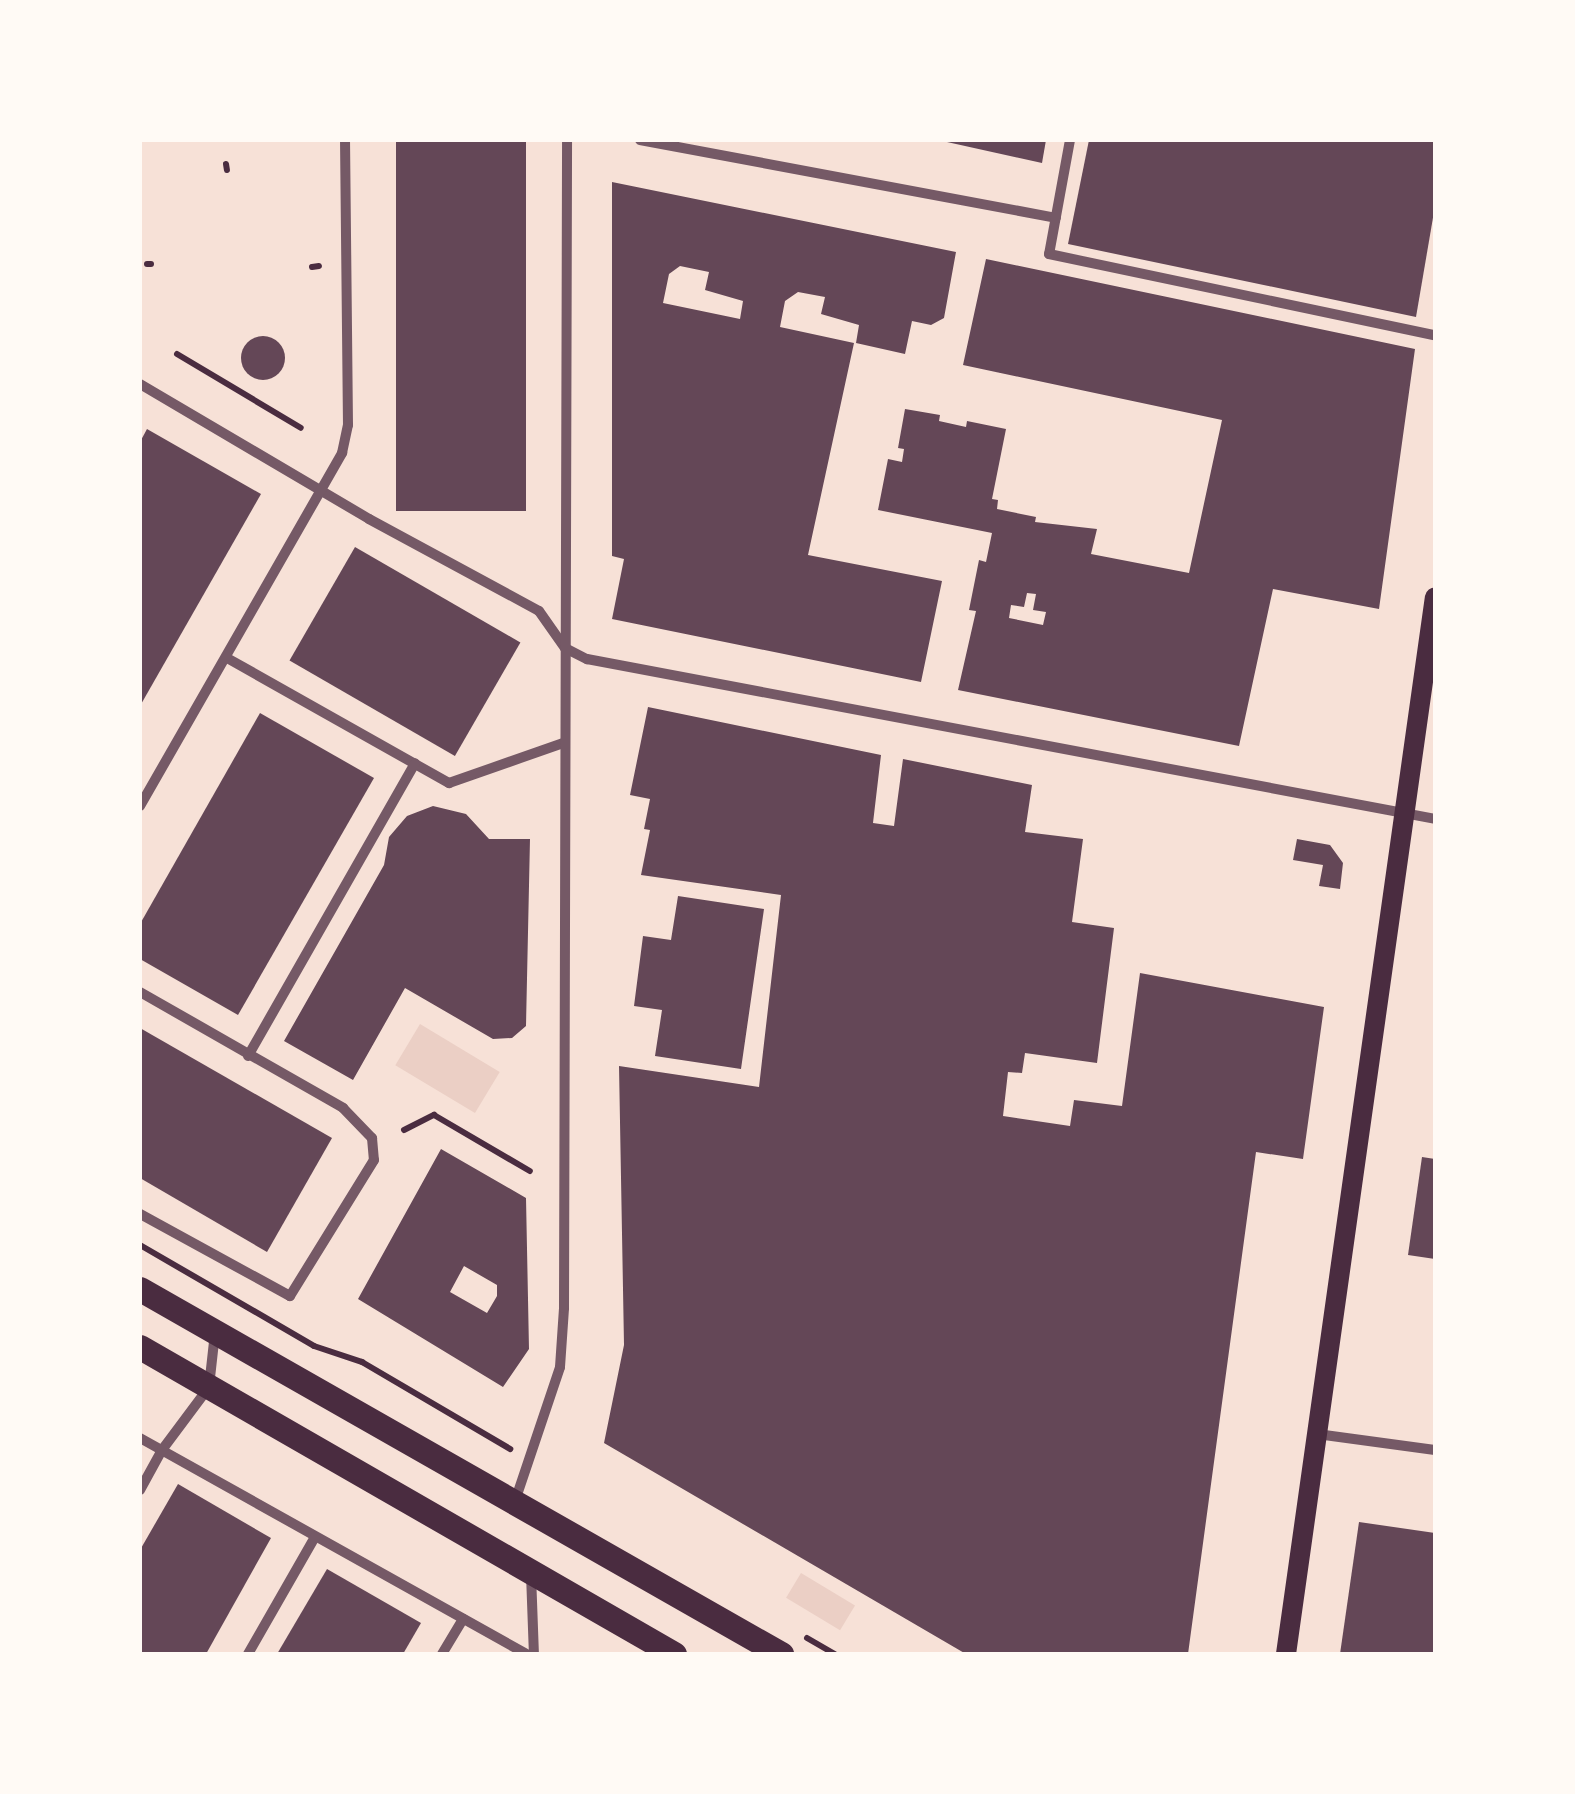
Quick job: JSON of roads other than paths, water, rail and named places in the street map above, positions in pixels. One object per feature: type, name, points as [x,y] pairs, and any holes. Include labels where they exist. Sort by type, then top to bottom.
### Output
[{"type":"main road","points":[[1286,1654],[1435,597]]},
{"type":"main road","points":[[140,1290],[782,1654]]},
{"type":"main road","points":[[140,1347],[674,1654]]},
{"type":"street","points":[[140,806],[342,453],[348,425],[345,140]]},
{"type":"street","points":[[515,1502],[560,1367],[564,1308],[568,140]]},
{"type":"street","points":[[640,140],[1056,218]]},
{"type":"street","points":[[1070,140],[1049,254],[1435,336]]},
{"type":"street","points":[[140,384],[539,612],[565,648],[587,659],[1435,819]]},
{"type":"street","points":[[226,658],[449,783],[563,743]]},
{"type":"street","points":[[248,1056],[415,763]]},
{"type":"street","points":[[140,992],[343,1108],[372,1138],[374,1160],[290,1296],[140,1214]]},
{"type":"street","points":[[140,1490],[162,1450],[209,1387],[215,1333]]},
{"type":"street","points":[[1316,1434],[1435,1450]]},
{"type":"street","points":[[140,1438],[526,1654]]},
{"type":"street","points":[[248,1654],[315,1538]]},
{"type":"street","points":[[530,1572],[534,1654]]},
{"type":"street","points":[[442,1654],[463,1619]]}]
